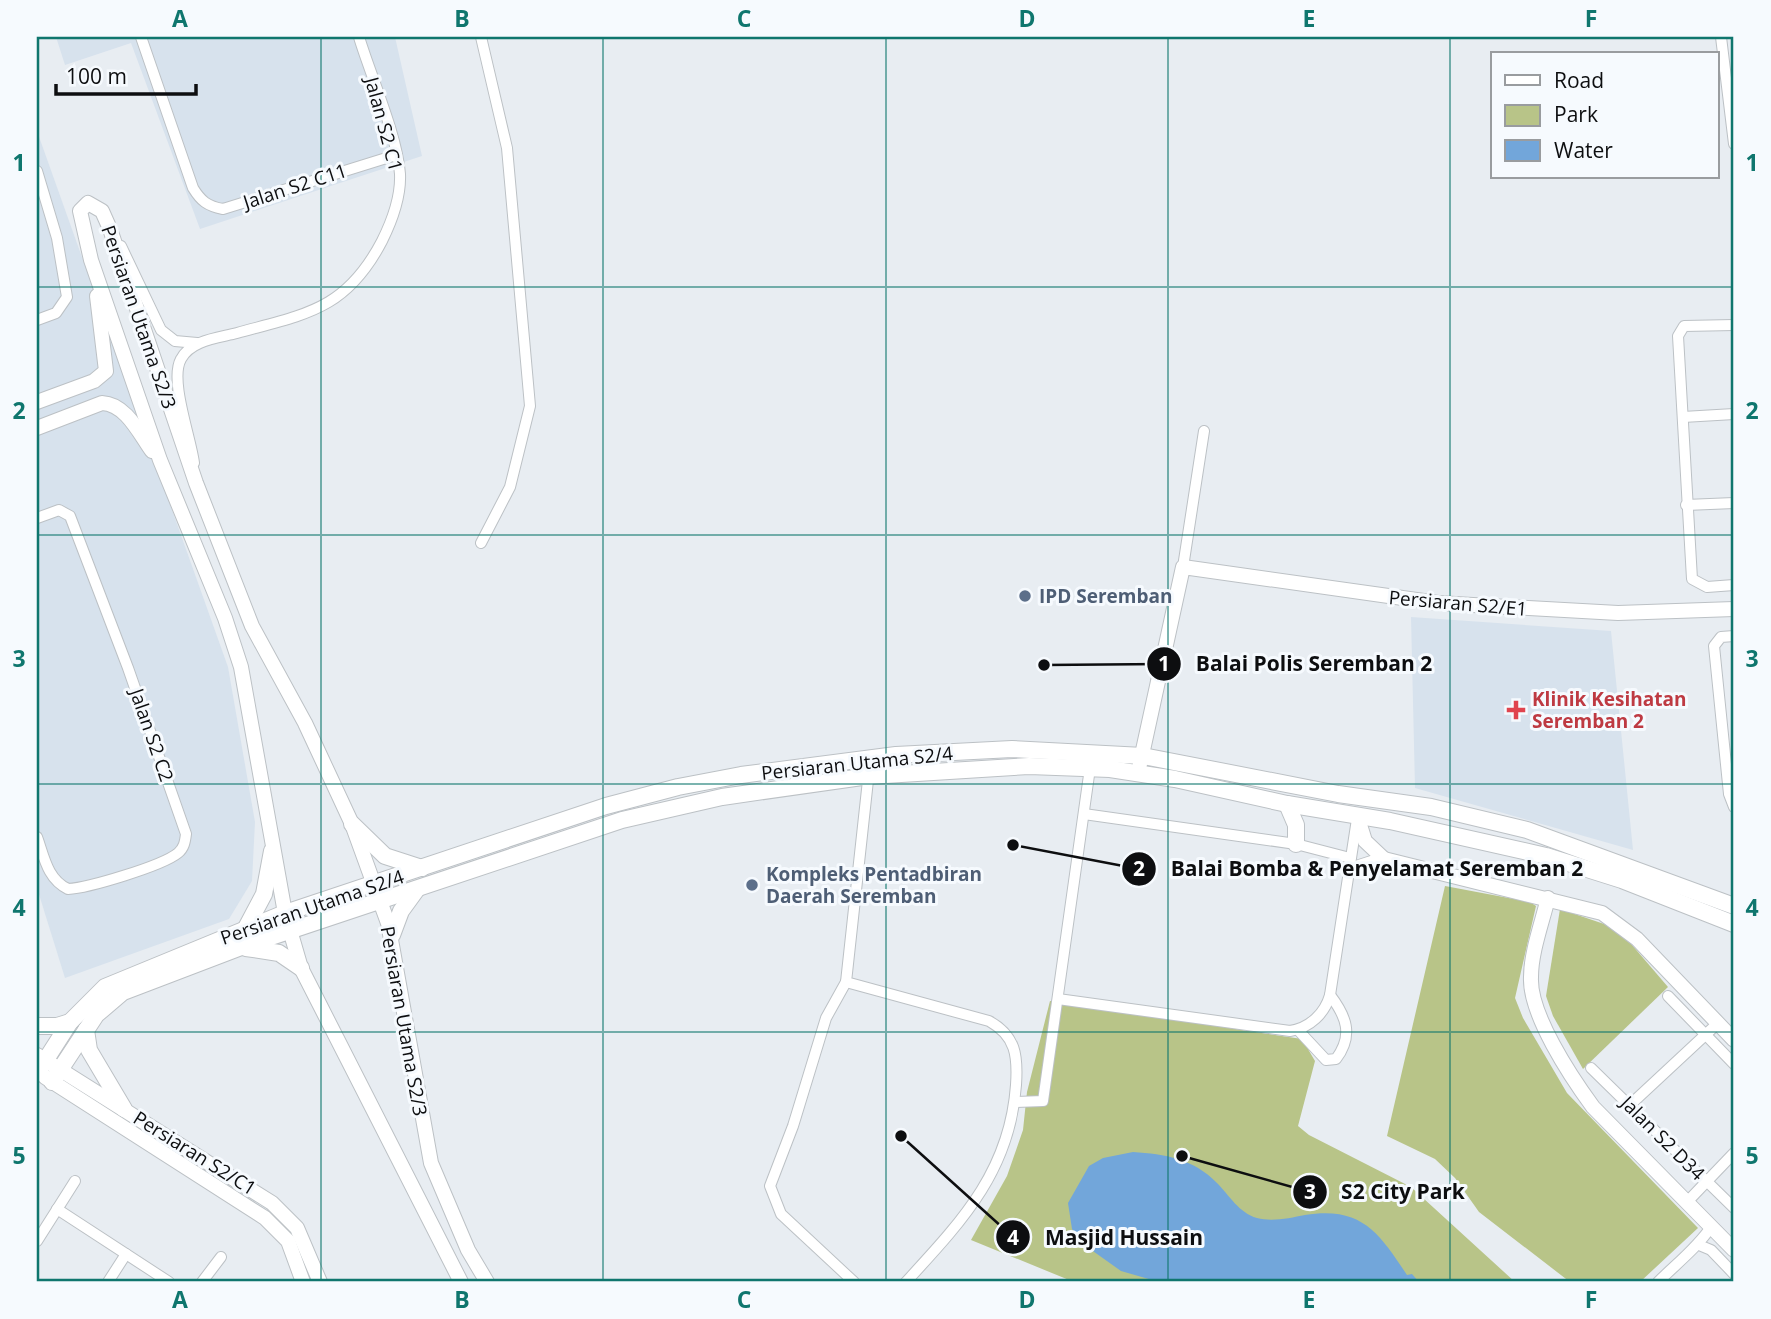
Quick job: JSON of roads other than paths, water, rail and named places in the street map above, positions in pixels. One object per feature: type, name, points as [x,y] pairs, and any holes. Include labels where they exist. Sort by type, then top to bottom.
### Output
[{"type":"main road","points":[[1012,749],[1013,766]]},
{"type":"main road","name":"Persiaran Utama S2/4","points":[[39,1065],[86,1003],[119,979],[285,913],[425,869],[607,806],[678,787],[868,758],[1012,749],[1143,756],[1338,794],[1431,807],[1527,830],[1734,906]]},
{"type":"main road","name":"Persiaran Utama S2/4","points":[[56,1075],[86,1030],[108,1003],[123,992],[240,947],[621,820],[722,797],[869,776],[1013,766],[1090,768],[1138,774],[1546,856],[1622,880],[1734,924]]},
{"type":"main road","points":[[1338,794],[1353,807],[1357,816]]},
{"type":"main road","points":[[1287,804],[1296,825],[1296,844]]},
{"type":"main road","points":[[352,824],[386,856],[425,869]]},
{"type":"main road","points":[[246,928],[264,894],[272,851]]},
{"type":"main road","points":[[392,935],[401,911],[418,889]]},
{"type":"main road","points":[[240,947],[270,950],[301,968]]},
{"type":"main road","points":[[37,1026],[57,1026],[70,1022]]},
{"type":"main road","points":[[86,1030],[89,1050],[124,1109]]},
{"type":"street","name":"Jalan S2 C11","points":[[141,37],[192,188],[201,201],[210,206],[223,209],[396,155]]},
{"type":"street","name":"Jalan S2 C1","points":[[197,344],[306,314],[347,291],[362,275],[388,229],[400,176],[396,155],[359,37]]},
{"type":"street","points":[[481,37],[507,148],[530,406],[510,487],[481,543]]},
{"type":"street","points":[[1721,37],[1730,75],[1734,144]]},
{"type":"street","points":[[37,171],[57,238],[67,298],[56,313],[37,320]]},
{"type":"street","name":"Persiaran Utama S2/3","points":[[461,1282],[301,968],[289,930],[272,851],[242,667],[225,618],[160,460],[92,260],[80,211],[88,203],[97,205],[110,229],[196,483],[253,626],[305,723],[352,824],[392,935],[428,1150],[443,1193],[487,1282]]},
{"type":"street","points":[[110,229],[122,247],[161,330],[175,341],[197,344]]},
{"type":"street","points":[[37,402],[94,381],[106,371],[92,260]]},
{"type":"street","points":[[1734,325],[1684,326],[1680,330],[1686,505],[1692,579],[1707,587],[1734,585]]},
{"type":"street","points":[[196,483],[177,377],[182,356],[197,344]]},
{"type":"street","points":[[37,428],[102,403],[113,404],[121,408],[160,460]]},
{"type":"street","points":[[1683,417],[1734,414]]},
{"type":"street","points":[[1138,774],[1184,568],[1204,431]]},
{"type":"street","points":[[1686,505],[1734,503]]},
{"type":"street","name":"Jalan S2 C2","points":[[37,518],[59,510],[70,516],[128,668],[186,834],[185,844],[179,852],[163,862],[76,888],[59,885],[49,871],[37,837]]},
{"type":"street","name":"Persiaran S2/E1","points":[[1184,568],[1438,603],[1618,613],[1734,609]]},
{"type":"street","points":[[1734,636],[1721,636],[1714,646],[1734,807]]},
{"type":"street","points":[[854,1282],[781,1214],[770,1186],[793,1126],[826,1018],[846,982],[869,776],[868,758]]},
{"type":"street","points":[[1015,1101],[1043,1101],[1090,768]]},
{"type":"street","points":[[1084,814],[1296,844],[1350,864],[1384,859],[1581,906],[1618,922],[1734,1040]]},
{"type":"street","points":[[1058,999],[1298,1030],[1313,1021],[1326,1007],[1330,995],[1357,816]]},
{"type":"street","points":[[1357,816],[1365,841],[1384,859]]},
{"type":"street","points":[[1548,898],[1530,976],[1537,1009],[1577,1085],[1593,1107],[1734,1250]]},
{"type":"street","points":[[846,982],[970,1014],[1001,1028],[1013,1044],[1017,1062],[1015,1101],[1005,1144],[995,1169],[959,1223],[906,1282]]},
{"type":"street","points":[[1298,1030],[1326,1060],[1336,1059],[1343,1049],[1348,1031],[1345,1015],[1330,995]]},
{"type":"street","points":[[1668,996],[1734,1063]]},
{"type":"street","points":[[1631,1104],[1717,1024]]},
{"type":"street","name":"Persiaran S2/C1","points":[[39,1065],[124,1109],[282,1211],[301,1236],[320,1282]]},
{"type":"street","name":"Jalan S2 D34","points":[[1591,1068],[1631,1104],[1734,1209]]},
{"type":"street","name":"Persiaran S2/C1","points":[[56,1075],[278,1228],[288,1241],[303,1282]]},
{"type":"street","points":[[1688,1202],[1734,1153]]},
{"type":"street","points":[[37,1241],[75,1181]]},
{"type":"street","points":[[57,1209],[169,1282]]},
{"type":"street","points":[[1658,1282],[1699,1245],[1711,1227]]},
{"type":"street","points":[[1699,1245],[1711,1250],[1734,1274]]},
{"type":"street","points":[[108,1282],[126,1254]]},
{"type":"street","points":[[202,1282],[221,1257]]},
{"type":"water","points":[[1133,1152],[1168,1156],[1199,1168],[1240,1208],[1257,1218],[1275,1220],[1325,1213],[1355,1219],[1377,1235],[1407,1275],[1412,1274],[1419,1282],[1159,1282],[1121,1271],[1083,1244],[1072,1229],[1068,1203],[1089,1166],[1103,1158]]},
{"type":"place","name":"IPD Seremban","points":[[1025,596]]},
{"type":"place","name":"Balai Polis Seremban 2","points":[[1044,665]]},
{"type":"place","name":"Klinik Kesihatan Seremban 2","points":[[1516,710]]},
{"type":"place","name":"Balai Bomba & Penyelamat Seremban 2","points":[[1013,845]]},
{"type":"place","name":"Kompleks Pentadbiran Daerah Seremban","points":[[752,885]]},
{"type":"place","name":"Masjid Hussain","points":[[901,1136]]},
{"type":"place","name":"S2 City Park","points":[[1182,1156]]}]
